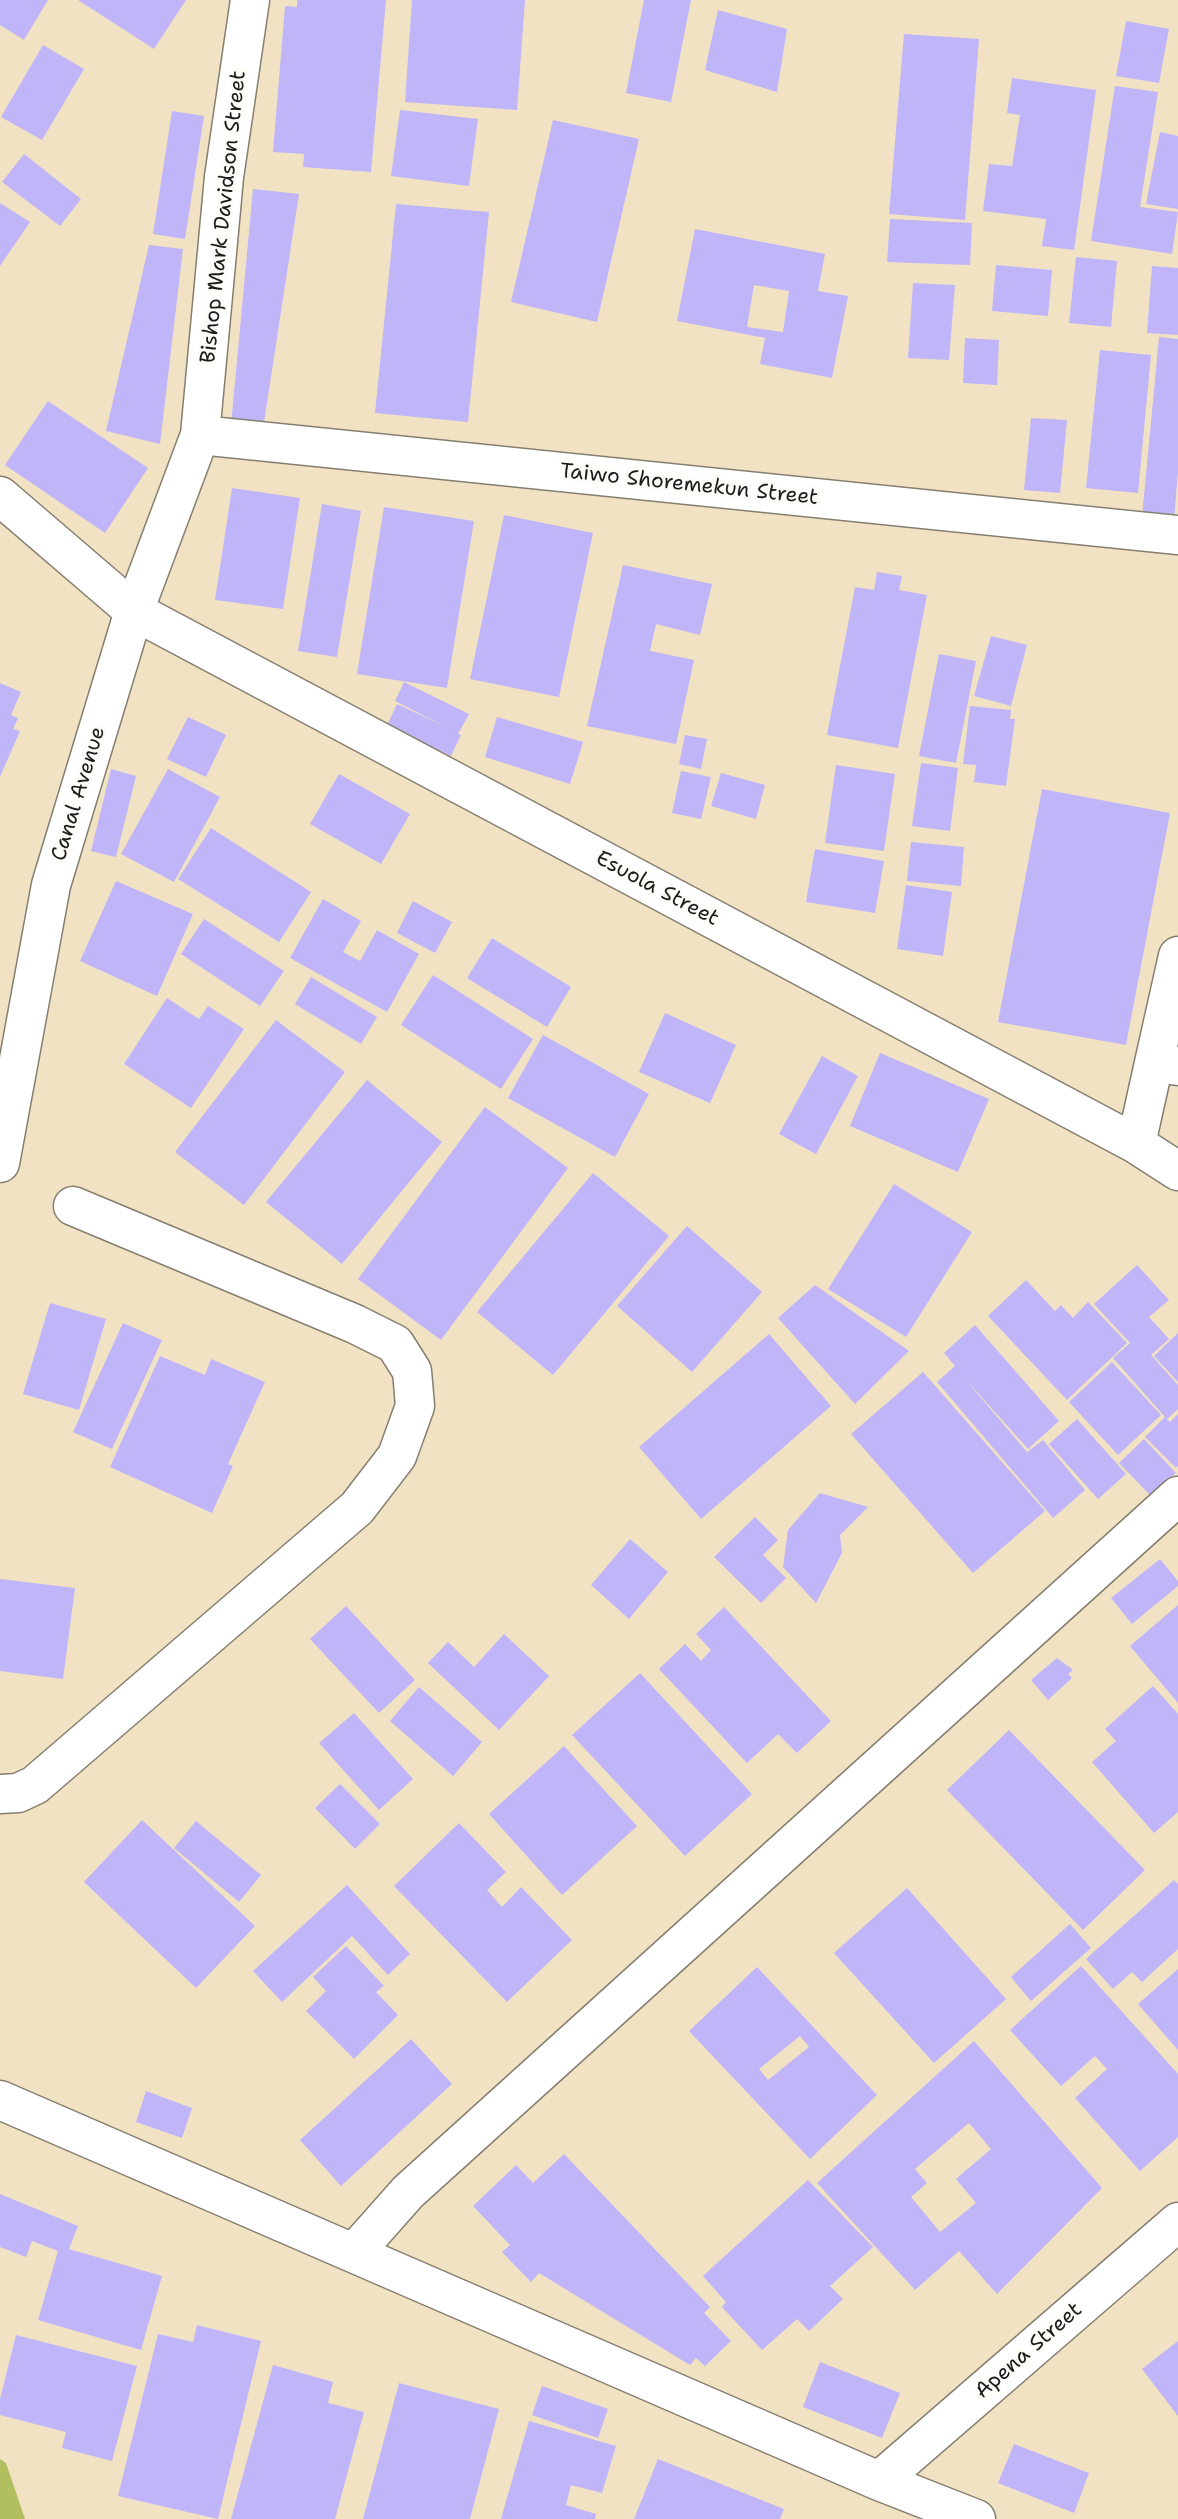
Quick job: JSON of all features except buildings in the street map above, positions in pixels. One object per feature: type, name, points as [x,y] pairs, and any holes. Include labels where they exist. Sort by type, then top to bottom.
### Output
[{"type":"street","name":"Bishop Mark Davidson Street","points":[[200,435],[224,177],[250,0]]},
{"type":"street","name":"Taiwo Shoremekun Street","points":[[200,435],[1178,535]]},
{"type":"street","name":"Canal Avenue","points":[[0,1163],[51,886],[134,611],[200,435]]},
{"type":"street","name":"Esuola Street","points":[[0,496],[134,611],[1136,1144],[1178,1171]]},
{"type":"street","points":[[1136,1144],[1166,1065],[1178,956]]},
{"type":"street","points":[[0,1794],[18,1793],[35,1785],[357,1508],[397,1456],[415,1406],[412,1371],[395,1344],[355,1324],[72,1206]]},
{"type":"street","points":[[354,2253],[408,2192],[1178,1496]]},
{"type":"street","points":[[0,2100],[879,2481],[976,2519]]},
{"type":"street","name":"Apena Street","points":[[879,2481],[1178,2222]]},
{"type":"green space","points":[[0,2459],[6,2463],[25,2519],[0,2519]]}]
